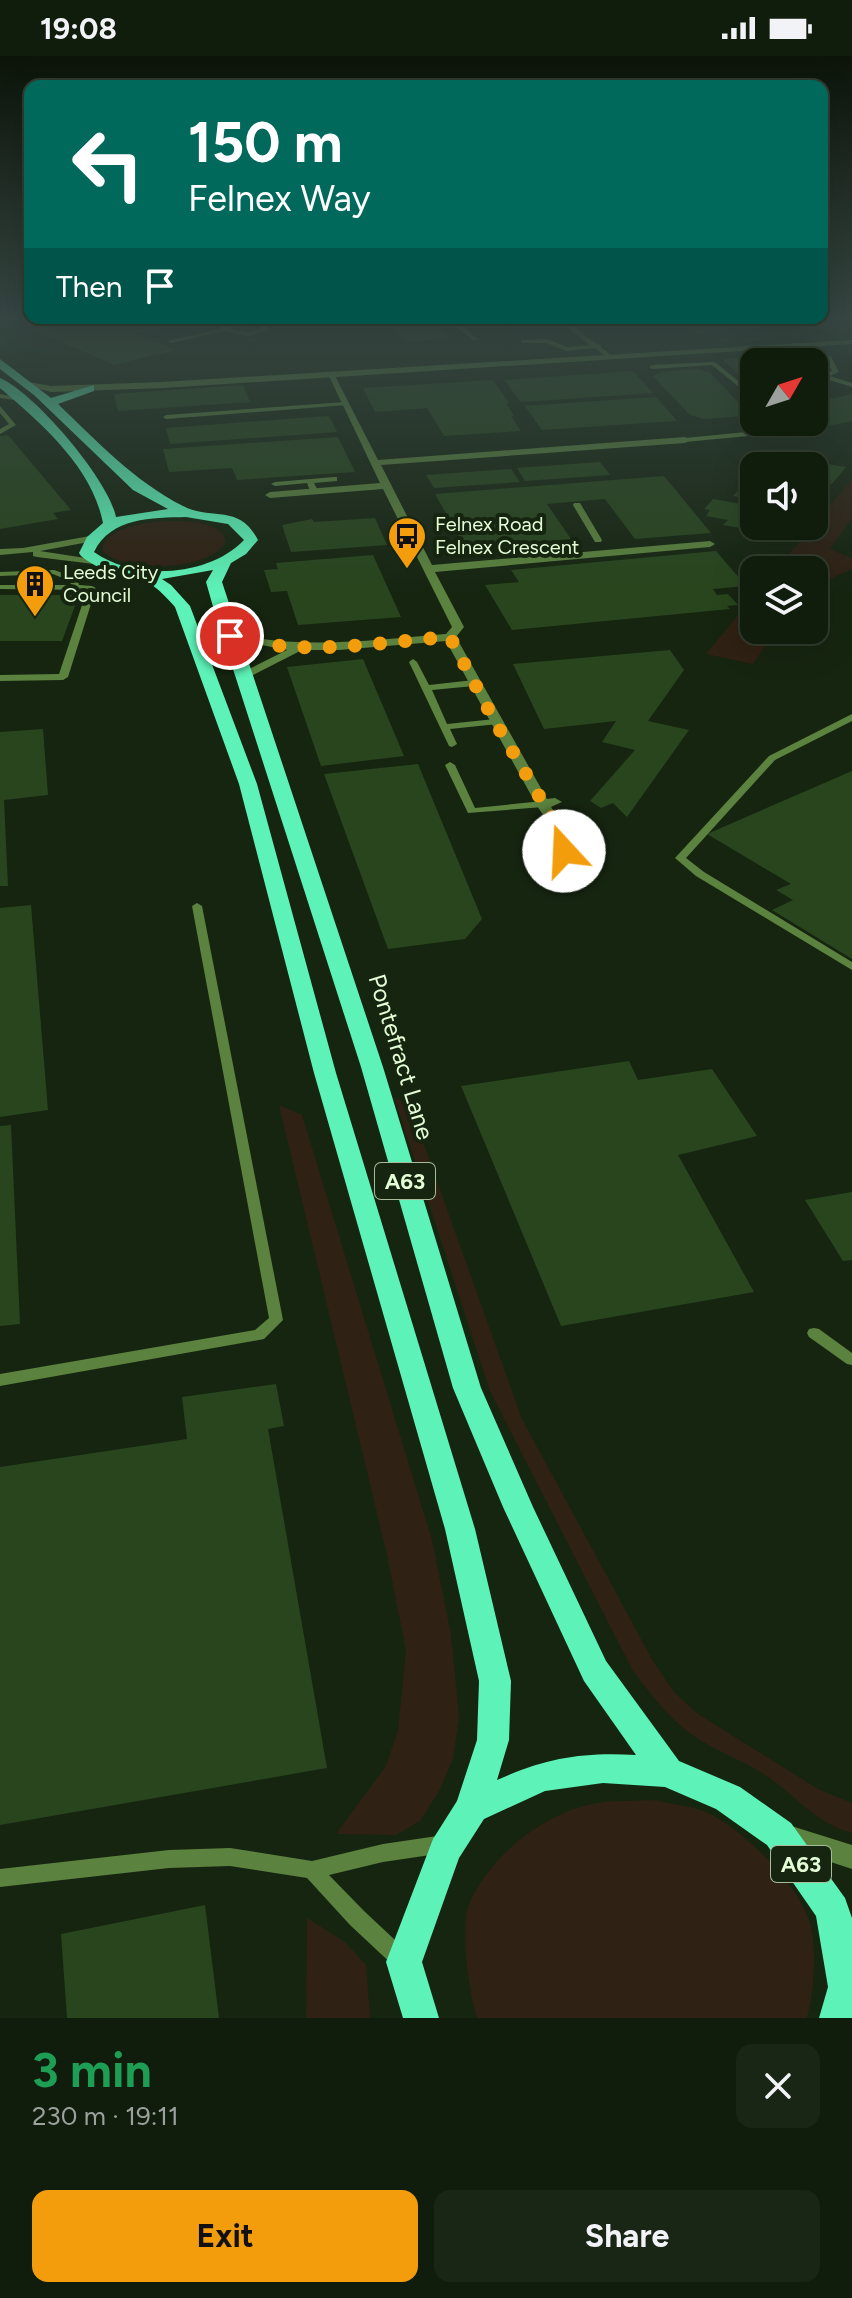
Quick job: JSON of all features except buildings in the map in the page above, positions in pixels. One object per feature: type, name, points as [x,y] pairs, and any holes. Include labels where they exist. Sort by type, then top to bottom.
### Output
[{"type":"highway","points":[[30,409],[73,454],[98,488],[110,510],[110,523]]},
{"type":"highway","points":[[55,409],[138,487],[160,502],[186,513]]},
{"type":"highway","points":[[98,563],[86,553],[90,539],[110,523],[186,513],[222,517],[239,524],[248,532],[251,540],[245,549],[224,563]]},
{"type":"highway","name":"A63","points":[[98,563],[144,575],[166,588],[182,606],[248,784],[328,1084],[460,1529],[495,1681],[493,1740],[472,1808],[450,1843],[404,1962]]},
{"type":"highway","name":"A63","points":[[144,575],[185,572],[224,563]]},
{"type":"highway","name":"Pontefract Lane","points":[[224,563],[214,582],[372,1067],[467,1388],[518,1507],[595,1671],[667,1772]]},
{"type":"highway","name":"A63","points":[[472,1808],[542,1776],[603,1768],[667,1772],[728,1798],[779,1834],[833,1910],[845,1996]]},
{"type":"highway","points":[[404,1962],[421,2018]]},
{"type":"street","points":[[230,636],[272,647],[297,649],[450,637],[458,627],[347,409]]},
{"type":"street","points":[[375,463],[685,440]]},
{"type":"street","points":[[270,495],[311,486],[386,486]]},
{"type":"street","points":[[0,552],[90,539]]},
{"type":"street","points":[[598,540],[605,553]]},
{"type":"street","points":[[428,569],[710,544]]},
{"type":"street","points":[[23,551],[98,563]]},
{"type":"street","points":[[450,637],[495,722],[549,803],[557,826]]},
{"type":"street","points":[[243,675],[297,649]]},
{"type":"street","points":[[779,1834],[852,1857]]},
{"type":"lane","points":[[0,409],[13,425],[0,432]]},
{"type":"lane","points":[[166,417],[282,409]]},
{"type":"lane","points":[[685,440],[742,436]]},
{"type":"lane","points":[[275,484],[311,486],[334,479]]},
{"type":"lane","points":[[577,505],[598,540]]},
{"type":"lane","points":[[0,574],[54,572],[74,580],[75,588]]},
{"type":"lane","points":[[0,587],[92,588],[63,677],[0,678]]},
{"type":"lane","points":[[413,662],[452,744]]},
{"type":"lane","points":[[426,688],[474,683]]},
{"type":"lane","points":[[852,717],[772,758],[680,858],[700,874],[852,967]]},
{"type":"lane","points":[[444,727],[495,722]]},
{"type":"lane","points":[[450,765],[472,811],[549,803]]},
{"type":"lane","points":[[557,826],[555,839],[564,851]]},
{"type":"lane","points":[[0,1380],[259,1335],[276,1320],[197,906]]},
{"type":"lane","points":[[814,1333],[852,1360]]},
{"type":"lane","points":[[0,1878],[169,1859],[230,1857],[312,1870],[383,1853],[450,1843]]},
{"type":"lane","points":[[312,1870],[404,1962]]},
{"type":"shaded area","points":[[852,479],[852,518],[830,549],[852,558],[852,569],[828,580],[828,556],[788,556],[801,540],[828,540],[828,508]]},
{"type":"shaded area","points":[[167,521],[209,525],[217,529],[226,541],[218,551],[204,558],[168,566],[130,563],[103,551],[103,545],[109,538],[123,529]]},
{"type":"shaded area","points":[[740,613],[740,644],[767,644],[753,664],[706,654]]},
{"type":"shaded area","points":[[399,1099],[413,1114],[522,1419],[653,1661],[674,1692],[698,1714],[818,1789],[852,1803],[852,1833],[818,1817],[762,1773],[691,1734],[667,1712],[633,1671],[490,1391],[395,1100]]},
{"type":"shaded area","points":[[279,1105],[302,1115],[432,1540],[451,1634],[459,1717],[453,1759],[439,1791],[420,1821],[396,1835],[336,1834],[386,1766],[398,1730],[406,1650],[387,1555]]},
{"type":"shaded area","points":[[654,1800],[702,1811],[723,1822],[756,1847],[798,1898],[812,1932],[814,1954],[807,2018],[477,2018],[468,1977],[465,1927],[470,1902],[491,1869],[520,1840],[555,1817],[592,1804]]},
{"type":"shaded area","points":[[307,1918],[345,1942],[366,1965],[370,2018],[306,2018]]},
{"type":"place","name":"Felnex Road Felnex Crescent","points":[[407,570]]},
{"type":"place","name":"Leeds City Council","points":[[35,618]]},
{"type":"route","points":[[230,636],[255,644],[297,649],[450,637],[495,722],[557,826],[555,839],[564,851]]}]
